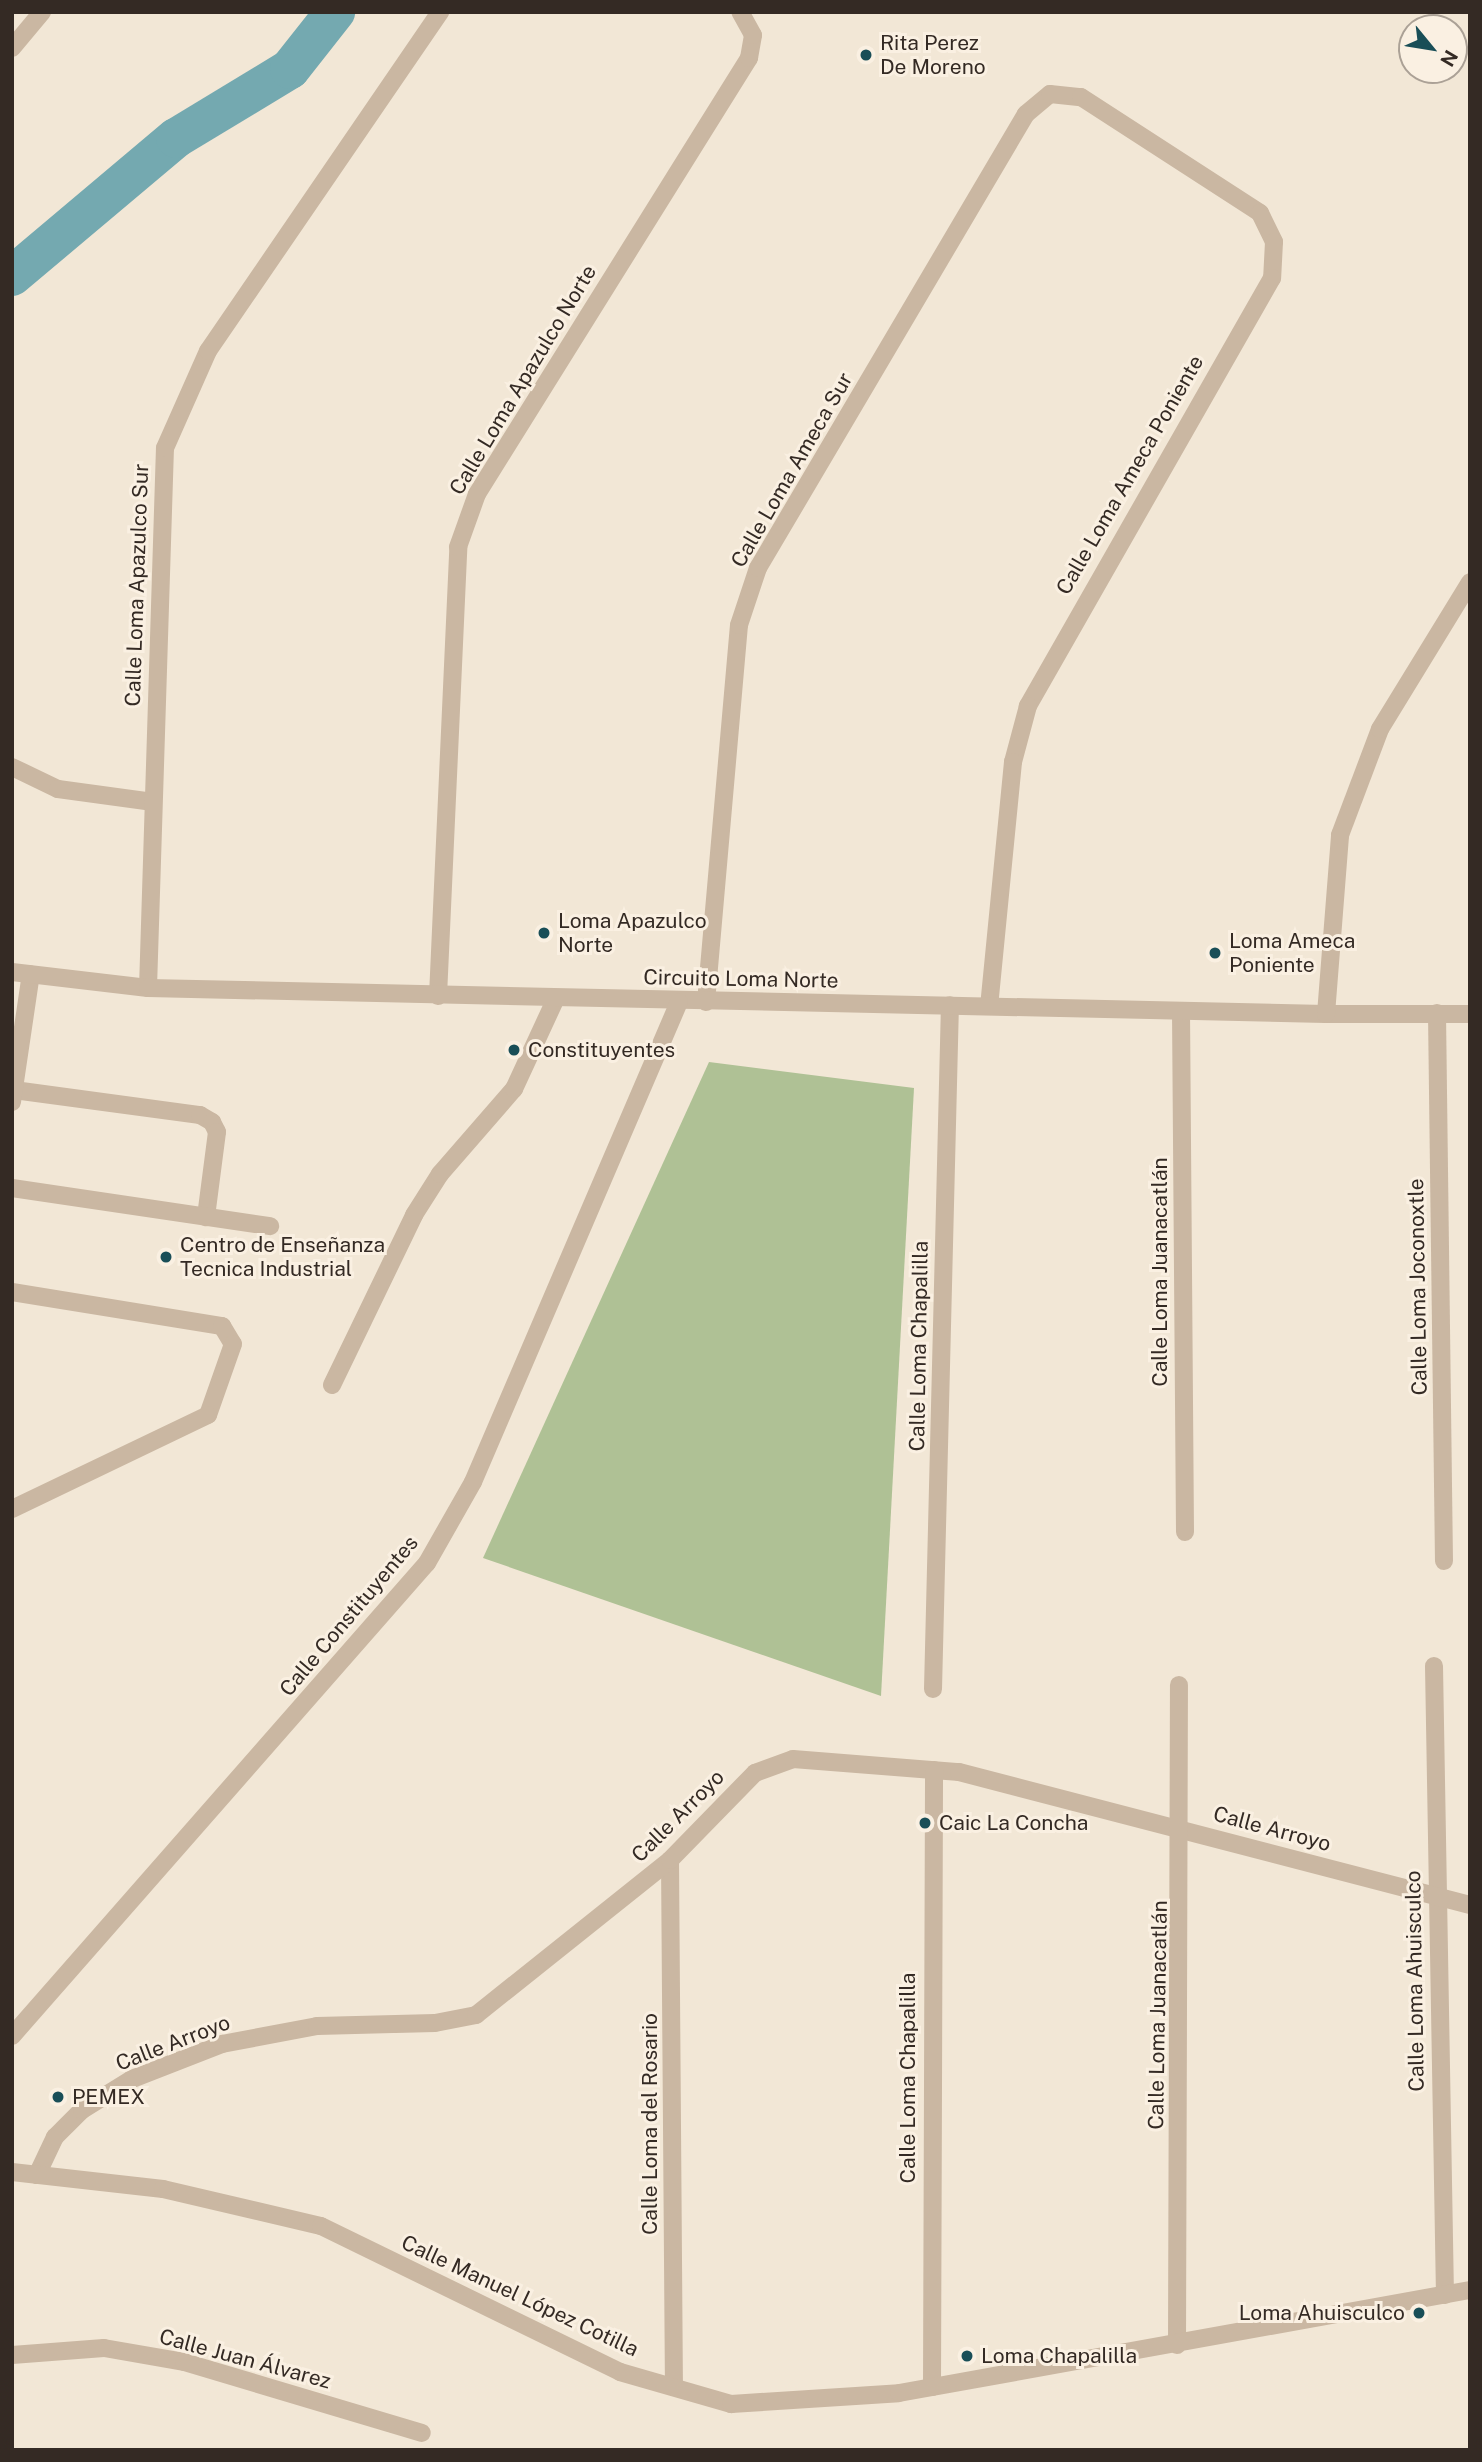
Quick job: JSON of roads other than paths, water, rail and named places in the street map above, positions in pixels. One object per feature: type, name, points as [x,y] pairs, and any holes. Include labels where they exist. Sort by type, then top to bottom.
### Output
[{"type":"street","points":[[12,48],[43,12]]},
{"type":"street","name":"Calle Loma Apazulco Sur","points":[[148,988],[164,448],[208,351],[440,12]]},
{"type":"street","name":"Calle Loma Apazulco Norte","points":[[438,996],[458,547],[477,494],[749,58],[753,35],[740,12]]},
{"type":"street","name":"Calle Loma Ameca Sur","points":[[706,1002],[739,625],[758,568],[1026,114],[1049,94]]},
{"type":"street","name":"Calle Loma Ameca Poniente","points":[[989,1006],[1013,762],[1028,706],[1272,278],[1274,242],[1260,213],[1081,97],[1049,94]]},
{"type":"street","points":[[1326,1014],[1340,835],[1380,729],[1470,582]]},
{"type":"street","points":[[12,767],[58,789],[153,802]]},
{"type":"street","name":"Circuito Loma Norte","points":[[12,972],[148,988],[679,1002],[1326,1014],[1470,1014]]},
{"type":"street","points":[[31,974],[13,1096],[200,1115],[212,1122],[217,1132],[206,1217]]},
{"type":"street","points":[[332,1385],[414,1215],[440,1174],[514,1089],[556,999]]},
{"type":"street","name":"Calle Constituyentes","points":[[12,2036],[427,1563],[473,1482],[679,1002]]},
{"type":"street","name":"Calle Loma Chapalilla","points":[[933,1689],[950,1005]]},
{"type":"street","name":"Calle Loma Juanacatlán","points":[[1181,1011],[1185,1532]]},
{"type":"street","name":"Calle Loma Joconoxtle","points":[[1437,1013],[1444,1561]]},
{"type":"street","points":[[12,1188],[270,1226]]},
{"type":"street","points":[[12,1292],[222,1326],[233,1343],[208,1415],[12,1509]]},
{"type":"street","name":"Calle Loma Ahuisculco","points":[[1434,1666],[1445,2295]]},
{"type":"street","name":"Calle Loma Juanacatlán","points":[[1177,2345],[1183,1829],[1179,1685]]},
{"type":"street","name":"Calle Arroyo","points":[[37,2175],[55,2137],[82,2110],[132,2079],[222,2044],[317,2026],[435,2023],[476,2015],[670,1860],[755,1773],[793,1759],[934,1770],[1183,1829],[1470,1905]]},
{"type":"street","name":"Calle Loma Chapalilla","points":[[932,2387],[934,1770]]},
{"type":"street","name":"Calle Loma del Rosario","points":[[670,1860],[674,2387]]},
{"type":"street","name":"Calle Manuel López Cotilla","points":[[12,2172],[163,2189],[321,2226],[620,2372],[731,2404],[932,2387],[1177,2345],[1470,2290]]},
{"type":"street","name":"Calle Juan Álvarez","points":[[12,2355],[104,2348],[184,2362],[422,2433]]},
{"type":"waterway","points":[[12,276],[176,138],[290,69],[335,12]]},
{"type":"place","name":"Rita Perez De Moreno","points":[[866,55]]},
{"type":"place","name":"Loma Apazulco Norte","points":[[544,933]]},
{"type":"place","name":"Loma Ameca Poniente","points":[[1215,953]]},
{"type":"place","name":"Constituyentes","points":[[514,1050]]},
{"type":"place","name":"Centro de Enseñanza Tecnica Industrial","points":[[166,1257]]},
{"type":"place","name":"Caic La Concha","points":[[925,1823]]},
{"type":"place","name":"PEMEX","points":[[58,2097]]},
{"type":"place","name":"Loma Ahuisculco","points":[[1419,2313]]},
{"type":"place","name":"Loma Chapalilla","points":[[967,2356]]}]
